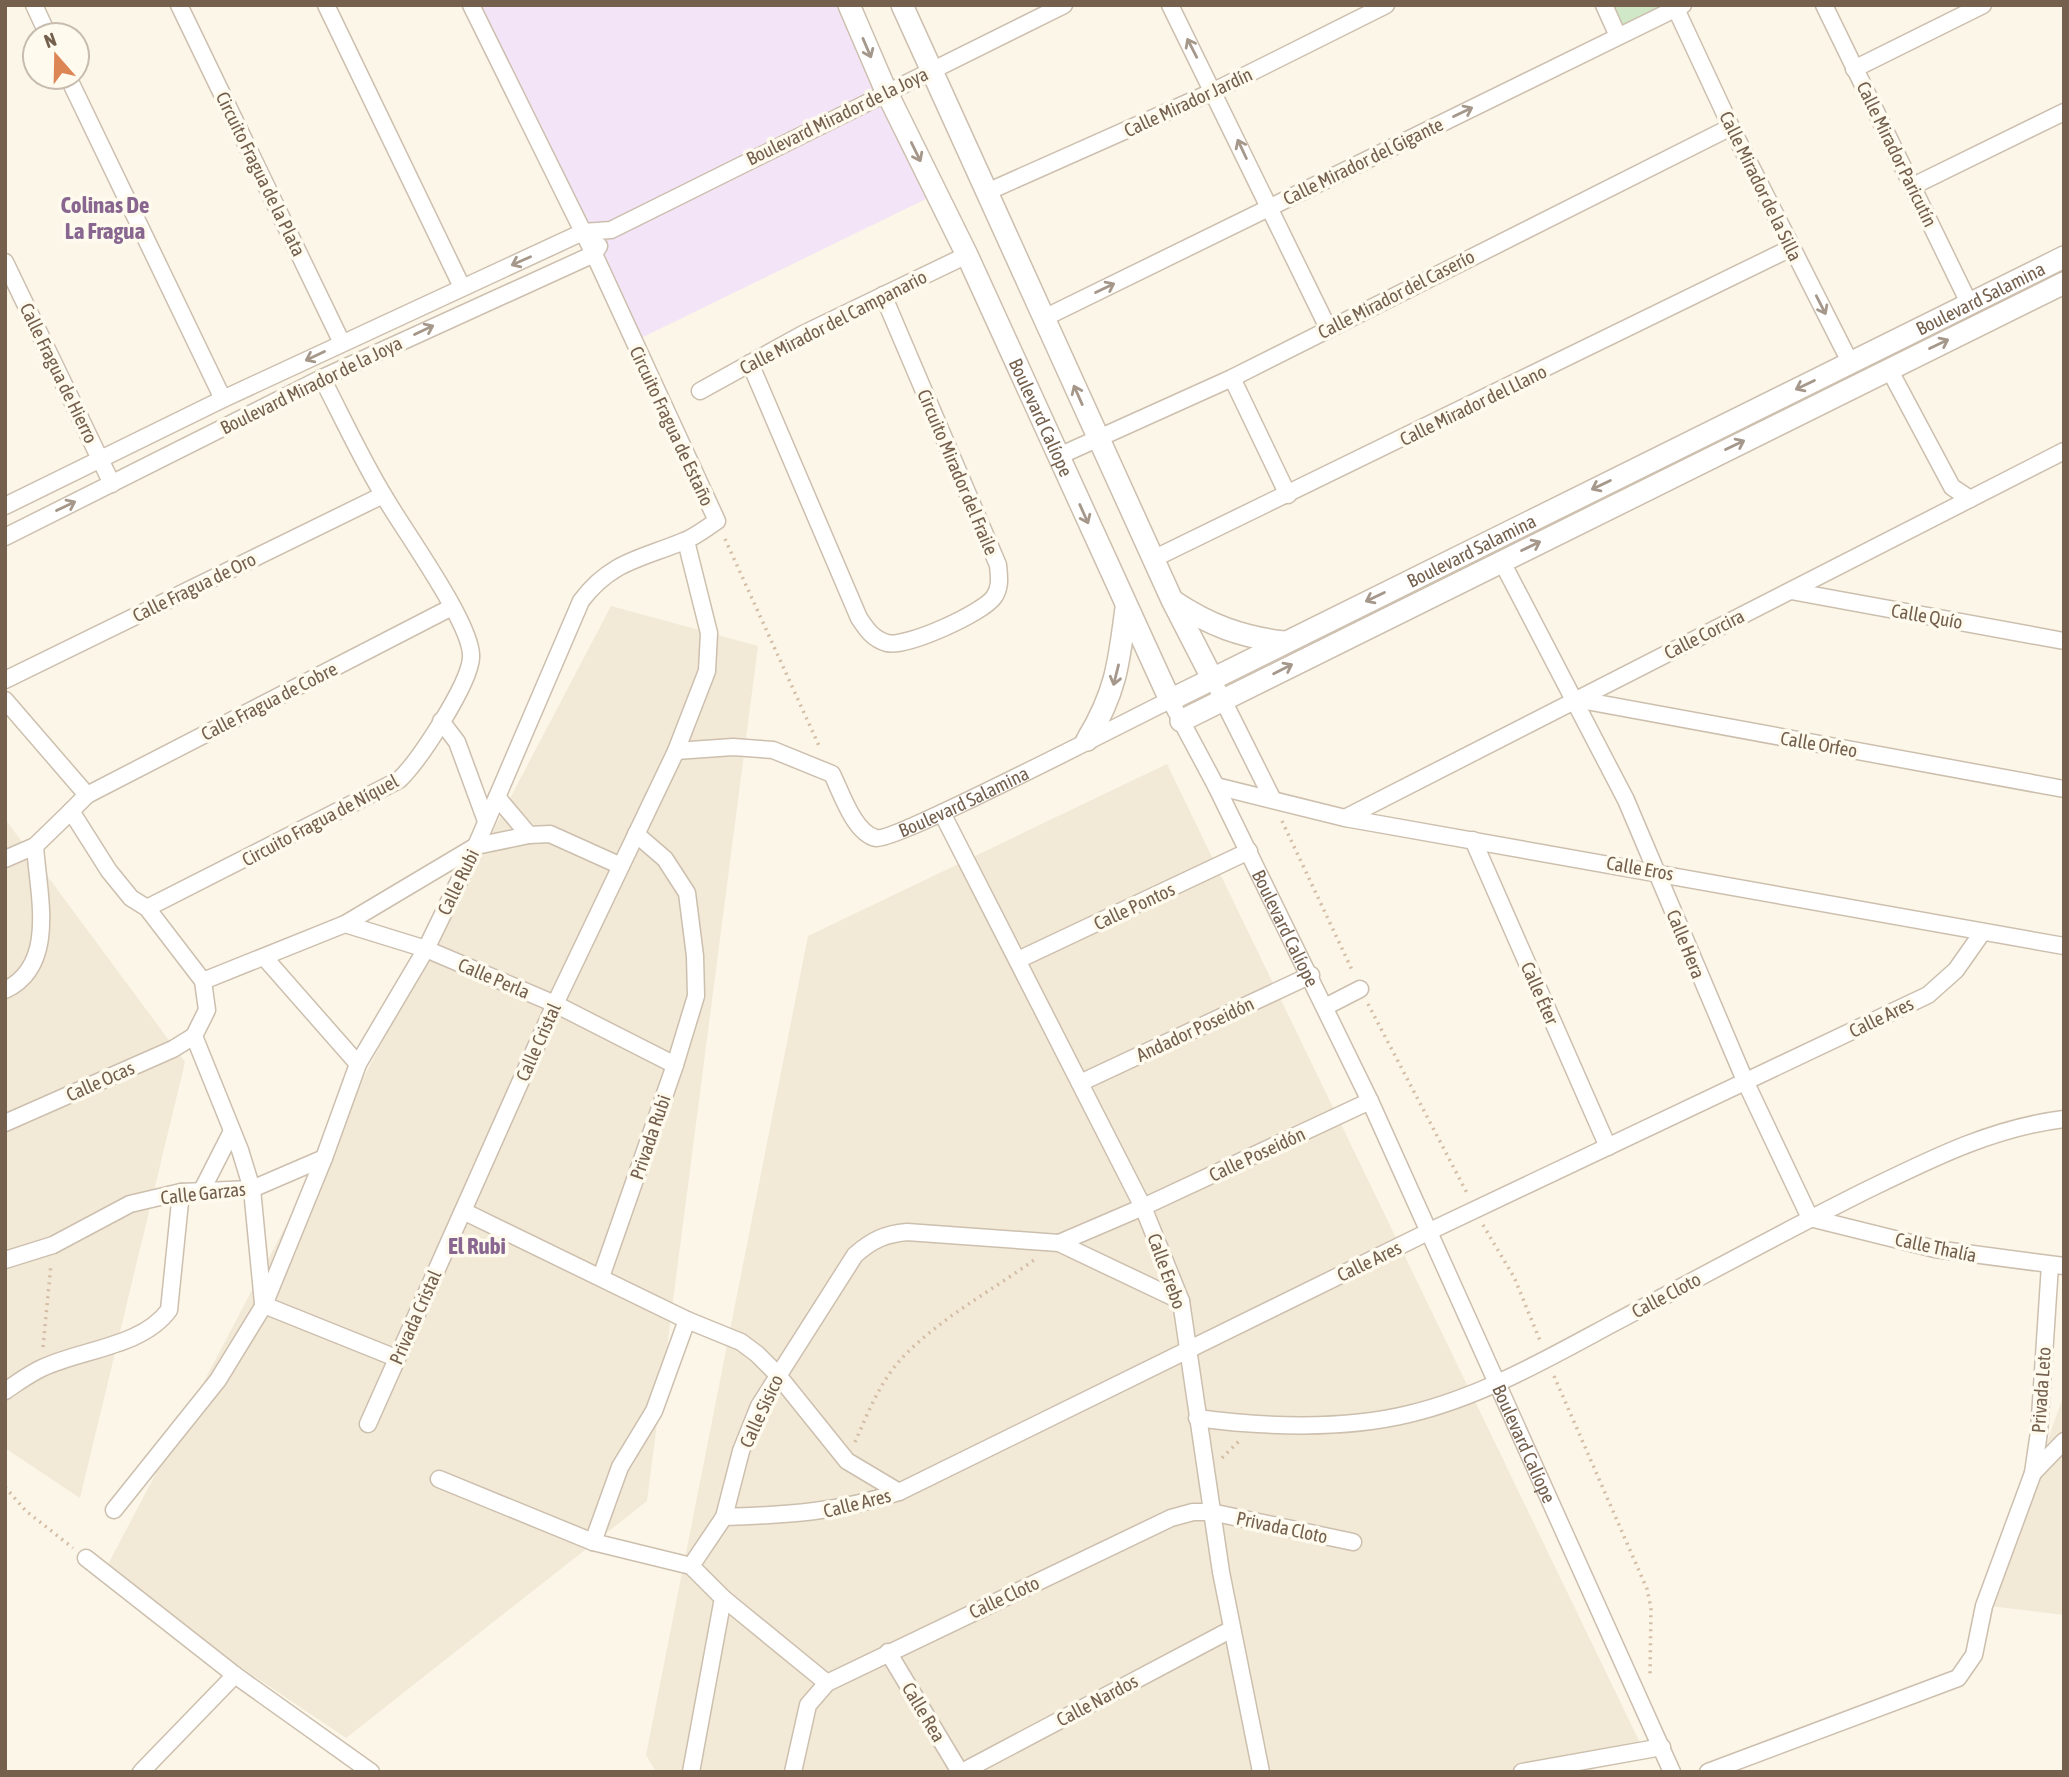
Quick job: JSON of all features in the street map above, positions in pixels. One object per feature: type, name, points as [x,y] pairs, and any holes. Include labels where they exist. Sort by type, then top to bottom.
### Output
[{"type":"street","points":[[34,5],[41,21]]},
{"type":"street","name":"Circuito Fragua de la Plata","points":[[179,5],[342,343]]},
{"type":"street","points":[[326,5],[462,287]]},
{"type":"street","name":"Circuito Fragua de Estaño","points":[[471,5],[594,254],[717,521]]},
{"type":"street","name":"Boulevard Calíope","points":[[849,5],[886,91],[967,255],[1126,608],[1170,700],[1311,975],[1370,1101],[1672,1772]]},
{"type":"street","points":[[902,5],[1172,600],[1272,797]]},
{"type":"street","name":"Boulevard Mirador de la Joya","points":[[5,506],[223,399],[462,287],[583,232],[611,230],[886,91],[1064,5]]},
{"type":"street","points":[[1170,5],[1328,328]]},
{"type":"street","name":"Calle Mirador Jardín","points":[[987,192],[1214,91],[1386,5]]},
{"type":"street","points":[[1604,5],[1618,36]]},
{"type":"street","name":"Calle Mirador Paricutín","points":[[1824,5],[1969,303]]},
{"type":"street","points":[[1854,69],[1983,5]]},
{"type":"street","name":"Calle Mirador del Gigante","points":[[1044,318],[1679,7]]},
{"type":"street","name":"Calle Mirador de la Silla","points":[[1679,7],[1731,127],[1850,362]]},
{"type":"street","points":[[75,91],[223,399]]},
{"type":"street","points":[[1913,186],[2064,112]]},
{"type":"street","name":"Calle Mirador del Caserío","points":[[1059,456],[1232,378],[1731,127]]},
{"type":"street","name":"Boulevard Mirador de la Joya","points":[[5,537],[321,378],[594,254],[611,230]]},
{"type":"street","name":"Calle Mirador del Llano","points":[[1153,559],[1791,248]]},
{"type":"street","name":"Calle Mirador del Campanario","points":[[700,391],[883,295],[967,255]]},
{"type":"street","name":"Boulevard Salamina","points":[[832,774],[859,825],[868,835],[879,839],[892,836],[2064,257]]},
{"type":"street","name":"Calle Fragua de Hierro","points":[[5,262],[112,484]]},
{"type":"street","name":"Boulevard Salamina","points":[[1181,721],[2064,283]]},
{"type":"street","name":"Circuito Mirador del Fraile","points":[[750,363],[859,618],[871,636],[889,644],[910,642],[981,609],[994,597],[1000,582],[998,565],[883,295]]},
{"type":"street","points":[[1889,369],[1952,487],[1970,499]]},
{"type":"street","name":"Circuito Fragua de Níquel","points":[[147,908],[399,780],[415,765],[464,680],[472,658],[468,637],[452,607],[383,495],[321,378]]},
{"type":"street","points":[[1232,378],[1288,495]]},
{"type":"street","name":"Calle Corcira","points":[[1345,818],[2064,451]]},
{"type":"street","name":"Calle Fragua de Oro","points":[[5,680],[383,495]]},
{"type":"street","name":"Calle Rubi","points":[[114,1510],[210,1390],[264,1305],[324,1158],[358,1064],[426,948],[475,846],[582,601],[596,582],[614,568],[686,541],[717,521]]},
{"type":"street","name":"Calle Cristal","points":[[463,1211],[555,1004],[676,751],[707,671],[709,633],[686,541]]},
{"type":"street","name":"Calle Hera","points":[[1501,560],[1626,800],[1746,1083],[1810,1218]]},
{"type":"street","name":"Calle Quío","points":[[1791,591],[2064,641]]},
{"type":"street","points":[[1172,600],[1226,631],[1251,638],[1284,642]]},
{"type":"street","name":"Calle Fragua de Cobre","points":[[87,795],[452,607]]},
{"type":"street","points":[[1087,740],[1106,707],[1114,683],[1126,608]]},
{"type":"street","name":"Calle Orfeo","points":[[1575,699],[2064,789]]},
{"type":"street","points":[[5,700],[12,721],[87,795],[35,846],[5,859]]},
{"type":"street","points":[[441,720],[457,742],[486,821]]},
{"type":"street","points":[[676,751],[733,747],[773,750],[832,774]]},
{"type":"street","name":"Calle Eros","points":[[1216,786],[1272,797],[1345,818],[1657,871],[2064,946]]},
{"type":"street","points":[[497,797],[528,835]]},
{"type":"street","points":[[71,811],[109,871],[131,898],[147,908],[203,981],[207,1010],[194,1036],[252,1189],[264,1305],[396,1358]]},
{"type":"street","name":"Calle Erebo","points":[[942,813],[1143,1208],[1181,1301],[1211,1512],[1261,1772]]},
{"type":"street","points":[[203,981],[345,923],[475,846],[528,835],[550,834],[621,866]]},
{"type":"street","name":"Privada Rubi","points":[[601,1277],[675,1065],[696,996],[695,956],[687,893],[665,859],[636,834]]},
{"type":"street","name":"Calle Éter","points":[[1474,839],[1608,1147]]},
{"type":"street","points":[[5,990],[20,983],[32,969],[41,948],[35,846]]},
{"type":"street","name":"Calle Pontos","points":[[1018,960],[1249,851]]},
{"type":"street","name":"Calle Perla","points":[[345,923],[426,948],[555,1004],[675,1065]]},
{"type":"street","name":"Calle Ares","points":[[724,1517],[813,1514],[859,1506],[899,1492],[1430,1231],[1928,995],[1956,970],[1982,933]]},
{"type":"street","points":[[264,957],[358,1064]]},
{"type":"street","name":"Andador Poseidón","points":[[1080,1083],[1311,975]]},
{"type":"street","points":[[1325,1007],[1360,989]]},
{"type":"street","name":"Calle Ocas","points":[[5,1123],[173,1049],[194,1036]]},
{"type":"street","name":"Calle Poseidón","points":[[1059,1243],[1143,1208],[1370,1101]]},
{"type":"street","name":"Calle Cloto","points":[[1197,1418],[1255,1425],[1360,1421],[1407,1414],[1498,1383],[1810,1218],[1977,1138],[2038,1122],[2064,1119]]},
{"type":"street","points":[[201,1192],[232,1131]]},
{"type":"street","name":"Calle Garzas","points":[[5,1260],[53,1245],[130,1204],[181,1192],[252,1189],[324,1158]]},
{"type":"street","points":[[5,1391],[41,1368],[144,1332],[160,1322],[169,1310],[181,1192]]},
{"type":"street","points":[[463,1211],[687,1320],[741,1342],[777,1374],[847,1461],[899,1492]]},
{"type":"street","name":"Privada Cristal","points":[[368,1424],[463,1211]]},
{"type":"street","name":"Calle Thalía","points":[[1810,1218],[1935,1249],[2057,1265]]},
{"type":"street","name":"Calle Sisico","points":[[691,1566],[724,1517],[741,1451],[777,1374],[855,1255],[870,1241],[887,1234],[907,1231],[1059,1243]]},
{"type":"street","points":[[1059,1243],[1181,1301]]},
{"type":"street","name":"Privada Leto","points":[[2033,1473],[2057,1265]]},
{"type":"street","points":[[593,1542],[620,1467],[654,1412],[687,1320]]},
{"type":"street","points":[[1708,1772],[1958,1678],[1974,1655],[1984,1606],[2033,1473],[2064,1441]]},
{"type":"street","points":[[439,1479],[593,1542],[691,1566],[723,1598],[827,1683]]},
{"type":"street","name":"Calle Cloto","points":[[793,1772],[808,1705],[827,1683],[1171,1518],[1193,1512],[1211,1512]]},
{"type":"street","name":"Privada Cloto","points":[[1211,1512],[1353,1542]]},
{"type":"street","points":[[86,1558],[235,1675],[371,1772]]},
{"type":"street","points":[[691,1772],[723,1598]]},
{"type":"street","name":"Calle Nardos","points":[[961,1772],[1232,1629]]},
{"type":"street","name":"Calle Rea","points":[[888,1652],[961,1772]]},
{"type":"street","points":[[141,1772],[235,1675]]},
{"type":"street","points":[[1522,1772],[1662,1747]]},
{"type":"path","name":"Circuito Fragua de Estaño","points":[[717,521],[832,774]]},
{"type":"path","points":[[1272,797],[1360,989],[1475,1210],[1514,1277],[1647,1589],[1651,1616],[1650,1676]]},
{"type":"path","points":[[847,1461],[874,1396],[902,1357],[942,1325],[1059,1243]]},
{"type":"path","points":[[41,1368],[53,1245]]},
{"type":"path","points":[[1205,1476],[1255,1425]]},
{"type":"path","points":[[5,1486],[26,1511],[86,1558]]},
{"type":"shaded area","points":[[481,5],[853,5],[938,193],[641,338]]},
{"type":"shaded area","points":[[611,606],[758,646],[647,1501],[346,1738],[103,1574]]},
{"type":"shaded area","points":[[1167,764],[1643,1749],[1587,1772],[656,1772],[646,1755],[808,936]]},
{"type":"shaded area","points":[[5,819],[185,1062],[80,1498],[5,1448]]},
{"type":"shaded area","points":[[2064,1394],[2064,1615],[1990,1606]]},
{"type":"green space","points":[[1610,5],[1690,5],[1625,37]]},
{"type":"district","name":"Colinas De La Fragua","points":[[105,218]]},
{"type":"district","name":"El Rubi","points":[[477,1246]]}]
